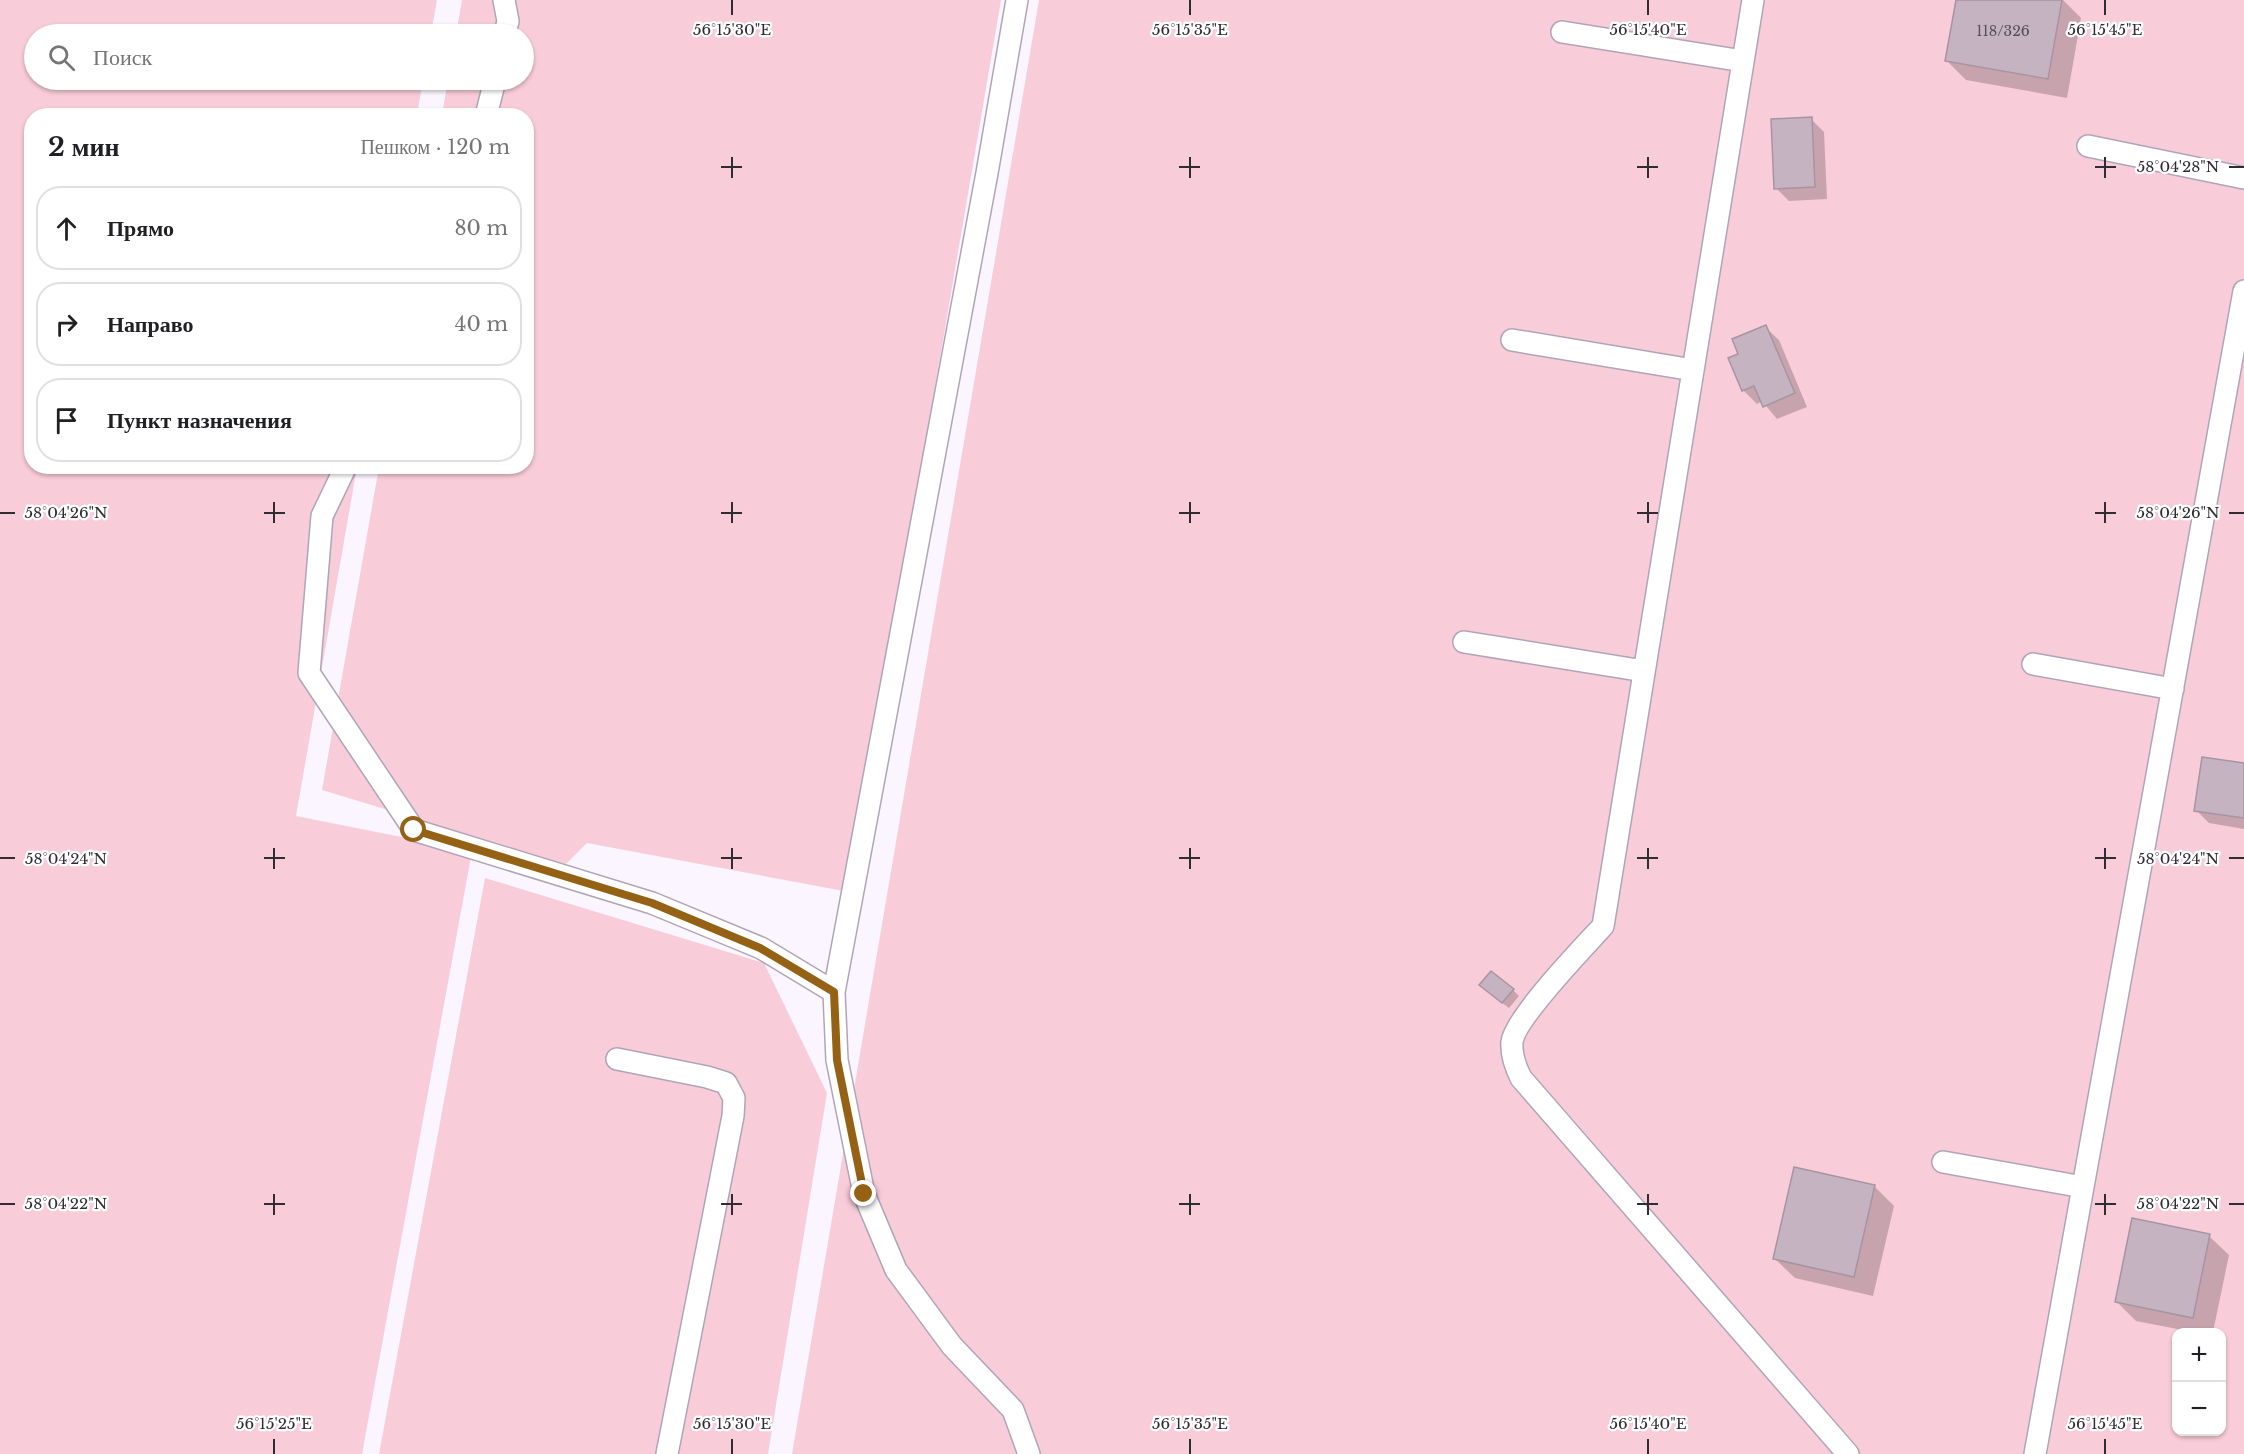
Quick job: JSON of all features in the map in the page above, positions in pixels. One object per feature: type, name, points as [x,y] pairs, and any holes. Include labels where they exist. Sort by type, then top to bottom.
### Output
[{"type":"lane","points":[[504,0],[507,24]]},
{"type":"lane","points":[[1017,0],[987,173],[834,992],[837,1060],[864,1194],[896,1270],[952,1346],[1013,1410],[1029,1454]]},
{"type":"lane","points":[[1753,0],[1603,926],[1523,1017],[1512,1040],[1513,1060],[1521,1078],[1848,1454]]},
{"type":"lane","points":[[1562,32],[1743,61]]},
{"type":"lane","points":[[488,108],[492,90]]},
{"type":"lane","points":[[2088,146],[2244,178]]},
{"type":"lane","points":[[2035,1454],[2244,291]]},
{"type":"lane","points":[[1512,340],[1693,370]]},
{"type":"lane","points":[[342,474],[322,516],[309,673],[414,830],[652,903],[760,948],[834,992]]},
{"type":"lane","points":[[1464,642],[1644,671]]},
{"type":"lane","points":[[2033,664],[2173,689]]},
{"type":"lane","points":[[617,1059],[726,1083],[734,1098],[733,1116],[667,1454]]},
{"type":"lane","points":[[1943,1162],[2083,1187]]},
{"type":"shaded area","points":[[0,0],[437,0],[433,24],[24,24],[24,90],[421,90],[418,108],[24,108],[24,474],[356,474],[296,816],[472,851],[362,1454],[0,1454]]},
{"type":"shaded area","points":[[462,0],[1001,0],[849,892],[587,843],[566,864],[322,790],[378,474],[534,474],[534,108],[443,108],[446,90],[534,90],[534,24],[458,24]]},
{"type":"shaded area","points":[[1039,0],[2244,0],[2244,1454],[792,1454]]},
{"type":"shaded area","points":[[485,878],[764,963],[827,1093],[768,1454],[379,1454]]},
{"type":"building","points":[[1956,0],[2062,0],[2048,79],[1945,61]]},
{"type":"building","points":[[1812,117],[1815,187],[1774,189],[1771,119]]},
{"type":"building","points":[[1766,325],[1795,393],[1763,407],[1754,386],[1742,391],[1728,358],[1738,354],[1732,339]]},
{"type":"building","points":[[2202,757],[2244,763],[2244,818],[2194,811]]},
{"type":"building","points":[[1491,971],[1514,989],[1502,1003],[1479,985]]},
{"type":"building","points":[[1794,1167],[1875,1185],[1854,1277],[1773,1259]]},
{"type":"building","points":[[2132,1218],[2210,1234],[2193,1318],[2115,1302]]},
{"type":"route","points":[[414,830],[652,903],[760,948],[834,992],[837,1060],[864,1194]]}]
